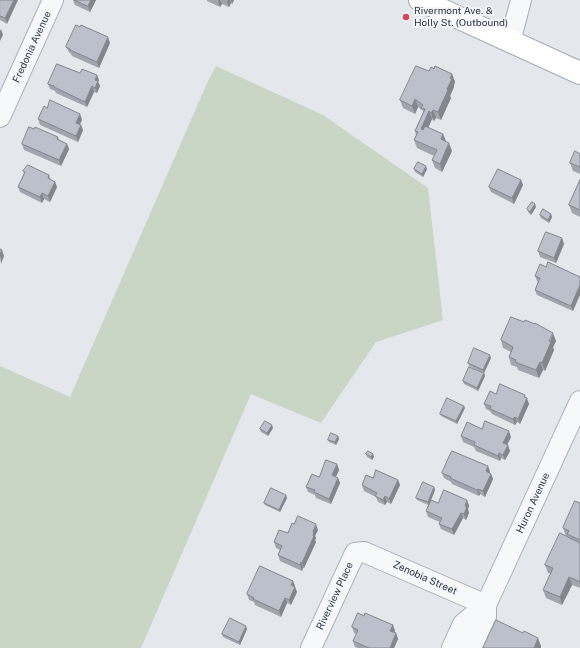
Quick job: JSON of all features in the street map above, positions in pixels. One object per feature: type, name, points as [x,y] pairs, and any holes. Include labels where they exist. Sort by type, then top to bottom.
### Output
[{"type":"main road","points":[[420,0],[580,73]]},
{"type":"street","name":"Fredonia Avenue","points":[[0,116],[52,0]]},
{"type":"street","points":[[510,42],[521,0]]},
{"type":"street","name":"Huron Avenue","points":[[473,648],[486,618],[486,605],[580,401]]},
{"type":"street","name":"Zenobia Street","points":[[364,552],[486,605]]},
{"type":"street","name":"Riverview Place","points":[[311,648],[354,553],[364,552]]},
{"type":"street","name":"Huron Avenue","points":[[452,648],[463,624],[486,605]]},
{"type":"green space","points":[[216,66],[323,115],[428,188],[443,320],[376,342],[321,423],[251,394],[141,648],[0,648],[0,366],[70,397],[208,81]]},
{"type":"building","points":[[0,0],[14,0],[5,18],[0,16]]},
{"type":"building","points":[[74,0],[91,0],[88,6]]},
{"type":"building","points":[[76,25],[80,27],[81,25],[108,37],[97,62],[66,47]]},
{"type":"building","points":[[57,64],[80,73],[82,69],[97,75],[95,80],[98,81],[95,88],[92,86],[85,102],[48,84]]},
{"type":"building","points":[[416,66],[429,71],[431,67],[434,69],[435,66],[452,74],[450,78],[452,79],[447,89],[448,90],[438,112],[433,110],[431,113],[429,111],[421,129],[423,130],[425,126],[443,134],[441,139],[449,143],[440,164],[432,160],[437,150],[414,140],[418,132],[415,131],[425,109],[421,108],[423,105],[415,99],[412,106],[400,100]]},
{"type":"building","points":[[50,100],[80,114],[76,123],[81,125],[76,136],[38,119],[44,106],[47,108]]},
{"type":"building","points":[[29,127],[34,129],[35,127],[58,137],[57,139],[67,144],[59,160],[22,144]]},
{"type":"building","points":[[575,151],[580,154],[580,167],[570,163]]},
{"type":"building","points":[[418,162],[426,166],[422,174],[414,169]]},
{"type":"building","points":[[28,165],[49,175],[48,178],[55,182],[48,196],[42,193],[40,197],[18,187],[25,172],[23,171]]},
{"type":"building","points":[[498,169],[521,180],[512,198],[489,187]]},
{"type":"building","points":[[580,180],[580,210],[569,205]]},
{"type":"building","points":[[532,202],[535,204],[530,212],[527,209]]},
{"type":"building","points":[[543,209],[551,214],[548,220],[540,215]]},
{"type":"building","points":[[546,232],[562,238],[554,258],[538,251]]},
{"type":"building","points":[[548,262],[580,277],[580,285],[571,306],[535,290],[540,278],[535,276],[540,264],[546,267]]},
{"type":"building","points":[[511,317],[524,322],[525,320],[535,323],[553,333],[549,341],[551,342],[542,363],[540,362],[536,370],[515,362],[516,360],[509,357],[513,347],[501,340]]},
{"type":"building","points":[[474,348],[490,355],[483,370],[468,363]]},
{"type":"building","points":[[469,367],[484,373],[477,388],[463,381]]},
{"type":"building","points":[[500,384],[525,395],[524,397],[527,398],[518,419],[515,417],[513,419],[490,409],[491,406],[484,404],[490,391],[496,394]]},
{"type":"building","points":[[447,398],[464,406],[456,421],[440,414]]},
{"type":"building","points":[[265,421],[272,425],[267,433],[260,429]]},
{"type":"building","points":[[485,421],[509,431],[503,443],[508,445],[503,455],[499,453],[498,456],[474,445],[475,442],[461,436],[467,422],[482,429]]},
{"type":"building","points":[[331,433],[338,436],[335,442],[328,440]]},
{"type":"building","points":[[368,451],[373,454],[371,457],[366,454]]},
{"type":"building","points":[[452,451],[488,466],[486,471],[491,474],[483,491],[477,490],[442,473]]},
{"type":"building","points":[[326,460],[337,464],[332,475],[338,478],[329,499],[314,492],[315,490],[306,487],[312,474],[319,477]]},
{"type":"building","points":[[376,470],[398,480],[389,499],[385,496],[383,500],[375,496],[377,493],[362,485],[366,475],[373,478]]},
{"type":"building","points":[[423,482],[434,487],[428,502],[416,498]]},
{"type":"building","points":[[271,488],[286,495],[279,510],[264,503]]},
{"type":"building","points":[[444,490],[467,500],[465,506],[467,507],[464,514],[461,513],[452,529],[439,524],[442,518],[426,511],[431,500],[438,503]]},
{"type":"building","points":[[575,501],[580,503],[580,540],[567,534],[569,531],[563,528]]},
{"type":"building","points":[[298,516],[316,524],[313,532],[314,536],[300,565],[278,555],[282,546],[274,542],[279,530],[288,533],[292,523],[294,524]]},
{"type":"building","points":[[560,533],[580,543],[580,582],[569,577],[560,597],[543,590],[553,568],[545,565]]},
{"type":"building","points":[[260,566],[293,581],[291,585],[295,587],[289,600],[285,598],[279,611],[253,599],[254,598],[247,594]]},
{"type":"building","points":[[358,613],[364,616],[365,613],[393,625],[390,631],[396,633],[390,648],[369,648],[353,641],[358,630],[352,627]]},
{"type":"building","points":[[230,618],[246,626],[239,642],[222,634]]},
{"type":"building","points":[[496,620],[523,633],[524,631],[538,638],[534,648],[483,648]]},
{"type":"place","name":"Rivermont Ave. & Holly St. (Outbound)","points":[[406,17]]}]
